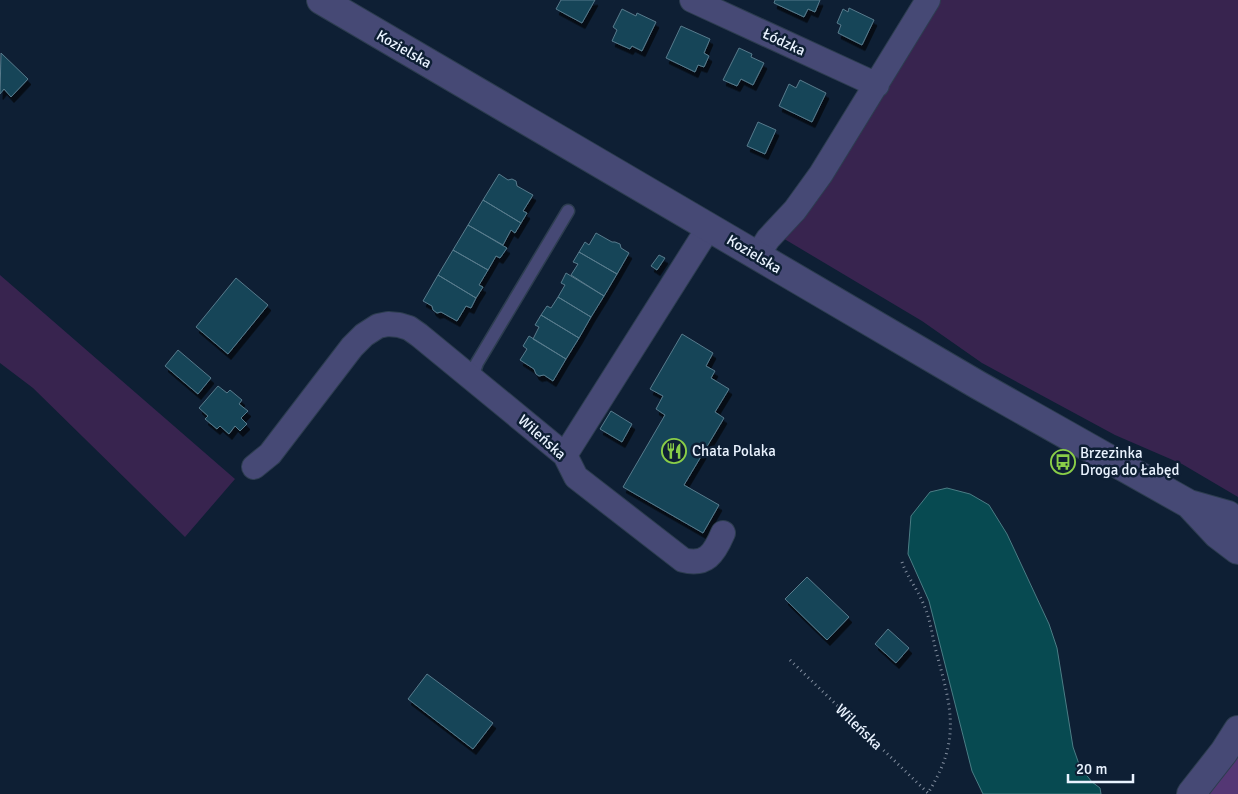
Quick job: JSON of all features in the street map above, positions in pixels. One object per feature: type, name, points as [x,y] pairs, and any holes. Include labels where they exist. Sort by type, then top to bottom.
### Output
[{"type":"street","name":"Kozielska","points":[[321,0],[978,385],[1189,504],[1228,516],[1238,522]]},
{"type":"street","name":"Łódzka","points":[[692,0],[877,85]]},
{"type":"street","points":[[757,256],[768,239],[795,210],[820,174],[928,0]]},
{"type":"street","points":[[565,454],[709,227]]},
{"type":"street","name":"Wileńska","points":[[254,467],[270,454],[352,347],[364,335],[378,326],[388,324],[399,325],[419,334],[472,377],[565,454],[576,477],[683,560],[699,562],[706,558],[714,550],[723,534]]},
{"type":"street","name":"Kozielska","points":[[1189,504],[1218,534],[1238,550]]},
{"type":"street","points":[[1191,794],[1220,758],[1238,730]]},
{"type":"lane","points":[[472,377],[477,363],[568,211]]},
{"type":"path","points":[[902,562],[906,574],[924,604],[947,690],[952,717],[952,732],[947,752],[929,794]]},
{"type":"path","name":"Wileńska","points":[[790,660],[929,794]]},
{"type":"shaded area","points":[[939,0],[1238,0],[1238,497],[1182,464],[1115,435],[982,363],[922,321],[781,237]]},
{"type":"shaded area","points":[[0,275],[235,479],[185,537],[33,388],[0,363]]},
{"type":"shaded area","points":[[947,488],[970,494],[989,505],[1007,534],[1049,624],[1057,648],[1073,747],[1080,767],[1092,782],[1100,788],[1101,794],[983,794],[972,771],[929,601],[908,554],[911,516],[930,492]]},
{"type":"shaded area","points":[[1238,757],[1238,794],[1208,794]]},
{"type":"building","points":[[561,0],[595,0],[582,23],[556,9]]},
{"type":"building","points":[[775,0],[820,0],[815,12],[808,9],[804,17],[774,3]]},
{"type":"building","points":[[849,8],[874,20],[862,45],[838,33],[841,25],[837,23],[843,9],[848,12]]},
{"type":"building","points":[[622,9],[636,16],[637,13],[656,22],[642,51],[632,46],[630,49],[612,41],[617,30],[613,27]]},
{"type":"building","points":[[681,26],[710,39],[704,53],[709,56],[704,67],[698,65],[695,72],[666,58]]},
{"type":"building","points":[[739,48],[752,54],[751,57],[764,63],[753,85],[741,79],[737,86],[723,80]]},
{"type":"building","points":[[1,53],[28,79],[11,97],[4,89],[0,94]]},
{"type":"building","points":[[800,80],[826,93],[812,122],[779,106],[789,84],[796,88]]},
{"type":"building","points":[[758,122],[776,130],[765,154],[747,146]]},
{"type":"building","points":[[499,174],[508,180],[516,181],[517,186],[533,195],[523,211],[527,213],[521,223],[483,200]]},
{"type":"building","points":[[483,200],[521,223],[515,233],[511,230],[503,245],[468,225]]},
{"type":"building","points":[[468,225],[507,248],[500,258],[496,256],[488,270],[453,250]]},
{"type":"building","points":[[596,233],[612,242],[620,244],[621,248],[629,253],[617,274],[579,252],[585,242],[589,245]]},
{"type":"building","points":[[453,250],[488,270],[479,285],[483,287],[476,298],[438,275]]},
{"type":"building","points":[[579,252],[617,274],[604,296],[571,275],[578,264],[573,262]]},
{"type":"building","points":[[659,255],[665,258],[657,270],[651,266]]},
{"type":"building","points":[[566,273],[604,296],[591,317],[558,297],[565,285],[561,283]]},
{"type":"building","points":[[438,275],[476,298],[471,308],[466,306],[457,321],[441,312],[437,313],[433,310],[432,306],[423,301]]},
{"type":"building","points":[[236,278],[268,305],[228,354],[196,327]]},
{"type":"building","points":[[558,297],[591,317],[579,338],[541,315],[547,306],[551,308]]},
{"type":"building","points":[[541,315],[579,338],[566,359],[533,339],[539,327],[535,325]]},
{"type":"building","name":"Chata Polaka","points":[[682,334],[713,353],[706,366],[715,371],[711,378],[729,389],[715,412],[724,418],[684,485],[719,505],[703,533],[623,487],[665,415],[656,409],[663,396],[650,389]]},
{"type":"building","points":[[529,336],[566,359],[553,381],[544,375],[539,376],[534,369],[520,360],[527,349],[523,346]]},
{"type":"building","points":[[178,350],[211,378],[198,394],[165,366]]},
{"type":"building","points":[[218,386],[227,393],[230,390],[242,400],[239,404],[248,411],[241,418],[247,424],[240,431],[235,426],[229,434],[220,426],[217,429],[205,419],[208,416],[199,408]]},
{"type":"building","points":[[611,411],[632,424],[622,442],[600,429]]},
{"type":"building","points":[[807,577],[849,617],[827,640],[785,599]]},
{"type":"building","points":[[888,629],[909,648],[896,663],[875,644]]},
{"type":"building","points":[[427,674],[493,723],[473,749],[408,699]]},
{"type":"place","name":"Chata Polaka","points":[[674,451]]},
{"type":"place","name":"Brzezinka Droga do Łabęd","points":[[1063,462]]}]
